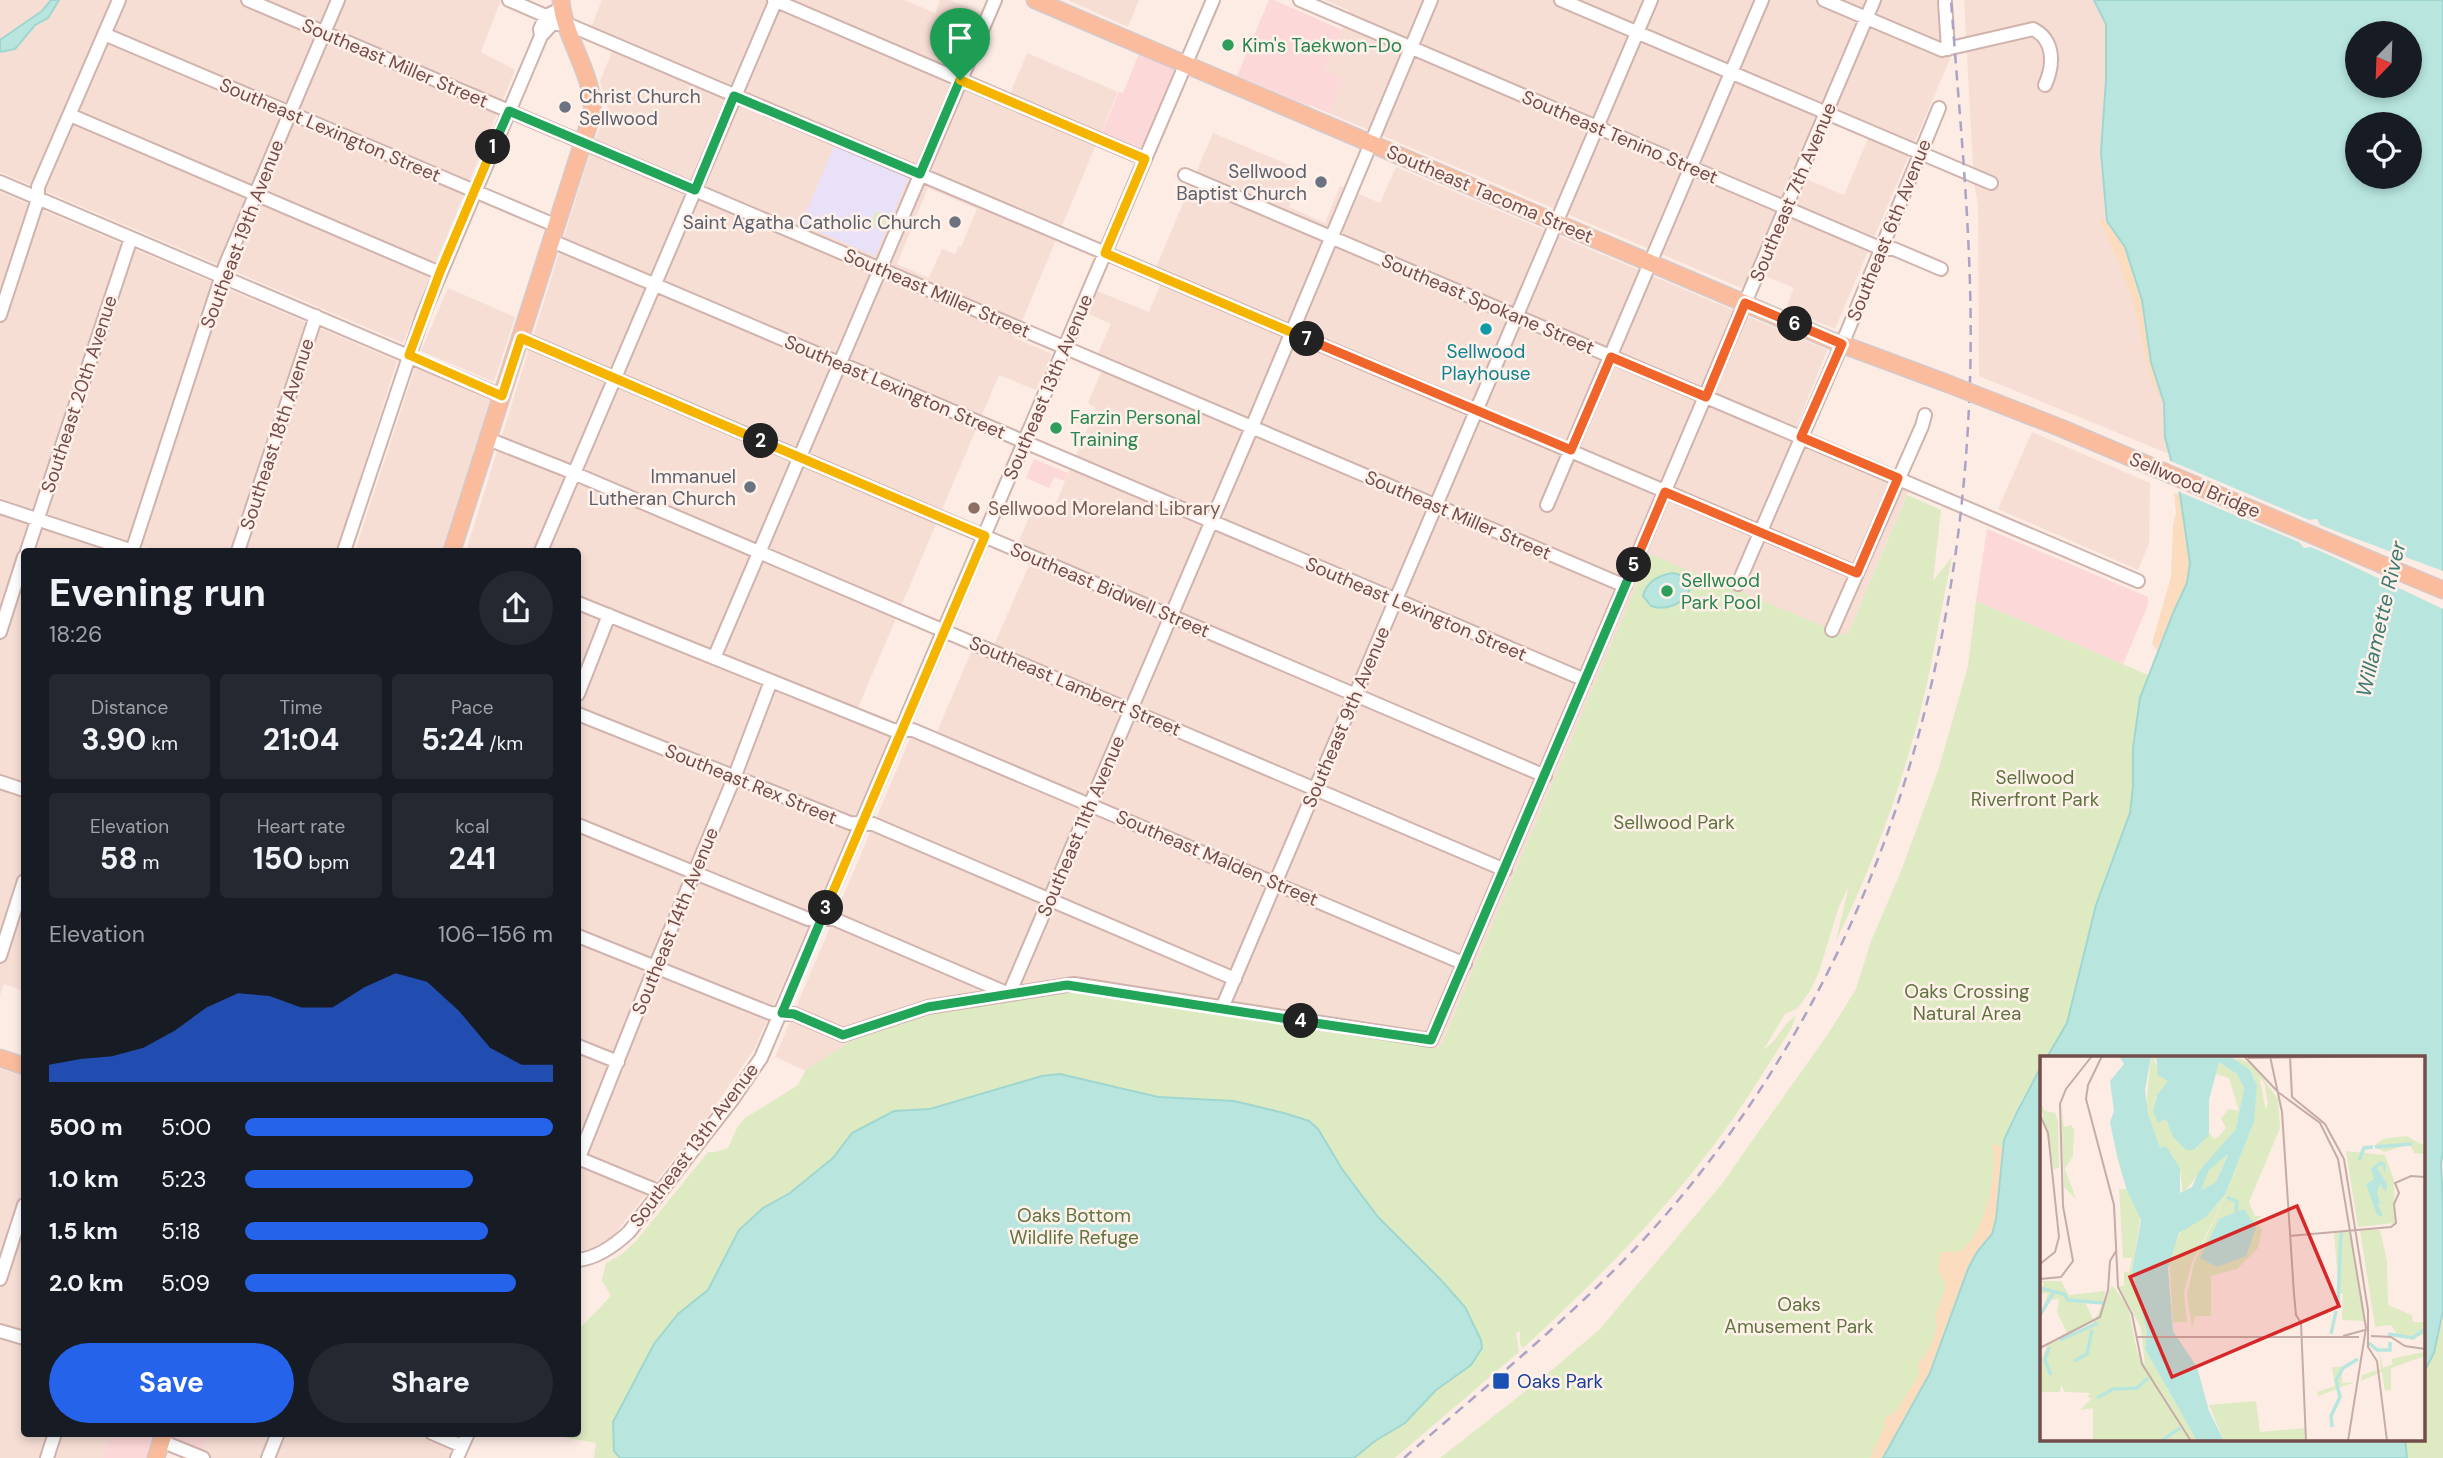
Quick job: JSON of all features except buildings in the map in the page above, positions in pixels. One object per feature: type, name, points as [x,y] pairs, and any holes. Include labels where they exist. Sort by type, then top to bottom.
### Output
[{"type":"main road","name":"Southeast Tacoma Street","points":[[1035,0],[1842,344],[1946,383]]},
{"type":"main road","points":[[453,548],[592,114],[593,100],[563,11]]},
{"type":"main road","name":"Sellwood Bridge","points":[[1946,383],[2062,428],[2443,590]]},
{"type":"main road","points":[[0,1058],[21,1065]]},
{"type":"main road","points":[[156,1458],[162,1437]]},
{"type":"street","points":[[0,315],[38,199],[38,187],[119,0]]},
{"type":"street","name":"Southeast Miller Street","points":[[247,0],[1625,586]]},
{"type":"street","name":"Southeast 19th Avenue","points":[[133,548],[222,276],[338,0]]},
{"type":"street","points":[[509,0],[546,16],[563,11],[734,96],[1857,573]]},
{"type":"street","points":[[542,548],[775,0],[1145,159]]},
{"type":"street","points":[[714,658],[995,0]]},
{"type":"street","name":"Southeast 13th Avenue","points":[[581,1259],[596,1255],[617,1243],[629,1232],[754,1069],[782,1013],[1213,0]]},
{"type":"street","name":"Southeast Tenino Street","points":[[1300,0],[1786,208],[1941,269]]},
{"type":"street","name":"Southeast 11th Avenue","points":[[1009,994],[1432,0]]},
{"type":"street","points":[[1561,0],[1991,183]]},
{"type":"street","name":"Southeast 9th Avenue","points":[[1222,1008],[1651,0]]},
{"type":"street","points":[[1547,505],[1762,0]]},
{"type":"street","points":[[1824,0],[1930,46],[1948,49],[2033,29],[2049,42],[2051,59],[2045,85]]},
{"type":"street","name":"Southeast 7th Avenue","points":[[1222,1008],[1431,1040],[1874,0]]},
{"type":"street","points":[[1945,2],[1948,49]]},
{"type":"street","points":[[345,548],[409,355],[440,272],[541,36],[563,11]]},
{"type":"street","points":[[541,36],[540,29],[546,16]]},
{"type":"street","name":"Southeast Lexington Street","points":[[104,34],[475,192],[654,284],[1586,680]]},
{"type":"street","name":"Southeast 6th Avenue","points":[[1738,584],[1842,344],[1939,108]]},
{"type":"street","points":[[70,116],[440,272]]},
{"type":"street","name":"Southeast Spokane Street","points":[[1185,175],[2138,581]]},
{"type":"street","points":[[0,182],[502,396]]},
{"type":"street","name":"Southeast 20th Avenue","points":[[28,548],[131,238]]},
{"type":"street","name":"Southeast 18th Avenue","points":[[240,548],[316,316]]},
{"type":"street","name":"Southeast Bidwell Street","points":[[521,338],[1545,776]]},
{"type":"street","points":[[1832,630],[1898,478],[1904,470],[1925,415]]},
{"type":"street","name":"Southeast Lambert Street","points":[[488,439],[1131,709],[1505,870]]},
{"type":"street","points":[[0,507],[123,548]]},
{"type":"street","points":[[0,632],[21,566]]},
{"type":"street","name":"Southeast Malden Street","points":[[581,604],[893,730],[913,730],[1465,964]]},
{"type":"street","points":[[581,686],[609,615]]},
{"type":"street","name":"Southeast 14th Avenue","points":[[581,1152],[771,681]]},
{"type":"street","name":"Southeast Rex Street","points":[[581,715],[850,823],[873,824],[1235,979]]},
{"type":"street","points":[[0,782],[21,789]]},
{"type":"street","points":[[581,826],[808,919],[834,919],[1009,994]]},
{"type":"street","points":[[0,956],[21,890]]},
{"type":"street","points":[[581,937],[770,1013],[794,1014],[845,1035],[928,1007],[1074,985],[1222,1008]]},
{"type":"street","points":[[581,1047],[618,1062]]},
{"type":"street","points":[[581,1160],[660,1192]]},
{"type":"street","points":[[0,1279],[21,1214]]},
{"type":"street","points":[[0,1331],[21,1337]]},
{"type":"street","points":[[47,1458],[54,1437]]},
{"type":"street","points":[[162,1437],[203,1458]]},
{"type":"street","points":[[268,1458],[276,1437]]},
{"type":"street","points":[[442,1437],[463,1446]]},
{"type":"shaded area","points":[[0,0],[501,0],[481,52],[515,70],[403,343],[0,172]]},
{"type":"shaded area","points":[[602,0],[904,0],[935,13],[940,0],[950,0],[986,15],[959,80],[1007,101],[1027,53],[1118,92],[1015,338],[1052,354],[1036,390],[999,375],[855,715],[893,731],[755,1048],[711,1112],[614,1235],[596,1249],[581,1252],[581,548],[467,548],[592,147],[608,109],[600,81],[615,44],[589,33]],"holes":[[[928,188],[977,209],[961,247],[959,246],[955,254],[942,249],[929,278],[897,264]]]},
{"type":"shaded area","points":[[1068,0],[1139,0],[1128,27]]},
{"type":"shaded area","points":[[1269,0],[1342,30],[1325,70],[1344,78],[1329,113],[1237,76]]},
{"type":"shaded area","points":[[1325,0],[1945,0],[1950,59],[1835,329],[1786,308],[1794,288],[1755,272],[1746,290],[1329,113],[1343,78],[1325,70],[1350,11]],"holes":[[[1824,110],[1872,129],[1844,195],[1796,175]]]},
{"type":"shaded area","points":[[1964,0],[2094,0],[2106,23],[2106,80],[2125,246],[2164,403],[2165,437],[2169,454],[1979,376],[1978,205],[1974,183]]},
{"type":"shaded area","points":[[1139,54],[1176,70],[1143,147],[1140,148],[1102,132],[1119,92],[1123,93]]},
{"type":"shaded area","points":[[1213,133],[1304,171],[1289,207],[1325,223],[1340,186],[1380,203],[1396,167],[1827,350],[1793,435],[1911,485],[1847,636],[1650,555],[1439,1049],[806,1071],[775,1057],[913,731],[934,739],[974,645],[991,652],[1032,558],[1015,550],[1035,503],[1053,510],[1096,408],[1088,403],[1104,365],[1095,360],[1111,324],[1087,313],[1097,291],[1149,312],[1163,279],[1153,274]]},
{"type":"shaded area","points":[[835,144],[909,176],[875,256],[801,224]]},
{"type":"shaded area","points":[[0,192],[397,361],[338,548],[148,548],[0,498]]},
{"type":"shaded area","points":[[448,288],[515,317],[494,382],[421,351]]},
{"type":"shaded area","points":[[415,367],[493,400],[446,548],[356,548]]},
{"type":"shaded area","points":[[2032,432],[2150,483],[2149,544],[2138,570],[1998,509]]},
{"type":"shaded area","points":[[1034,459],[1068,473],[1065,481],[1054,477],[1049,488],[1026,478]]},
{"type":"shaded area","points":[[0,514],[106,548],[21,548],[21,990],[4,984],[0,995]]},
{"type":"shaded area","points":[[1987,529],[2148,597],[2148,605],[2123,664],[1976,601]]},
{"type":"shaded area","points":[[0,1069],[21,1075],[21,1437],[109,1437],[102,1458],[0,1458]]},
{"type":"shaded area","points":[[109,1437],[156,1437],[149,1458],[102,1458]]},
{"type":"shaded area","points":[[171,1437],[207,1437],[200,1455],[169,1442]]},
{"type":"shaded area","points":[[207,1437],[470,1437],[462,1458],[199,1457]]},
{"type":"green space","points":[[876,211],[889,217],[883,231],[870,225]]},
{"type":"green space","name":"Oaks Bottom Wildlife Refuge","points":[[1907,495],[1941,510],[1933,581],[1952,557],[1918,721],[1876,849],[1836,941],[1849,885],[1810,991],[1798,1008],[1785,1014],[1764,1049],[1796,1016],[1791,1029],[1717,1141],[1649,1223],[1523,1348],[1520,1344],[1520,1331],[1516,1333],[1519,1352],[1395,1458],[594,1458],[596,1443],[563,1437],[581,1437],[581,1327],[611,1296],[602,1280],[606,1263],[622,1254],[636,1241],[708,1152],[728,1148],[745,1118],[798,1085],[806,1070],[851,1041],[927,1014],[1072,990],[1435,1048],[1441,1045],[1650,554],[1847,636]]},
{"type":"green space","points":[[1976,601],[2148,675],[2136,722],[2130,813],[2104,880],[2067,1024],[2048,1056],[2040,1056],[2040,1068],[2010,1123],[2002,1154],[1997,1211],[1992,1234],[1930,1373],[1883,1458],[1440,1458],[1600,1329],[1721,1185],[1828,1034],[1856,989],[1871,941],[1900,874],[1939,768],[1968,666]]},
{"type":"green space","points":[[2443,1311],[2443,1458],[2407,1458],[2405,1440],[2426,1440],[2426,1367],[2442,1325]]},
{"type":"sand","points":[[2098,218],[2111,226],[2131,260],[2142,304],[2151,361],[2164,403],[2149,372],[2133,302],[2115,253]]},
{"type":"sand","points":[[2174,493],[2180,494],[2190,563],[2187,583],[2157,651],[2152,643],[2171,577],[2173,524],[2176,513]]},
{"type":"sand","points":[[2040,1069],[2000,1216],[1944,1354],[1930,1373],[1884,1458],[1870,1458],[1884,1427],[1885,1418],[1895,1412],[1902,1402],[1919,1374],[1918,1363],[1934,1338],[1935,1315],[1945,1285],[1938,1268],[1941,1252],[1962,1250],[1981,1223],[1991,1186],[1994,1162],[1992,1143],[2003,1148],[2018,1110]]},
{"type":"water","points":[[51,0],[59,0],[48,18],[35,25],[15,49],[0,52],[0,40],[42,11]]},
{"type":"water","name":"Willamette River","points":[[2094,0],[2443,0],[2443,1311],[2434,1353],[2426,1368],[2426,1056],[2048,1056],[2067,1023],[2096,905],[2130,813],[2133,748],[2140,698],[2187,583],[2190,563],[2180,494],[2165,437],[2164,403],[2151,362],[2142,300],[2125,247],[2107,221],[2101,152],[2106,80],[2106,24]]},
{"type":"water","name":"Sellwood Park Pool","points":[[1672,573],[1683,576],[1689,582],[1687,595],[1672,606],[1651,606],[1643,596],[1647,586]]},
{"type":"water","points":[[2040,1069],[2040,1440],[2405,1440],[2407,1458],[1883,1458],[1930,1373],[1968,1269],[1977,1252],[1992,1234],[1996,1220],[2004,1140]]},
{"type":"water","points":[[1060,1074],[1158,1097],[1234,1101],[1309,1121],[1318,1129],[1342,1169],[1378,1217],[1465,1307],[1481,1340],[1482,1348],[1471,1365],[1436,1390],[1405,1423],[1375,1441],[1354,1458],[620,1458],[614,1451],[613,1422],[654,1344],[678,1314],[708,1290],[739,1230],[763,1208],[790,1193],[833,1158],[852,1133],[894,1111],[930,1109],[1042,1076]]},
{"type":"pier","points":[[2166,459],[2309,520],[2317,519],[2320,525],[2443,571],[2443,609],[2336,558],[2311,547],[2304,548],[2299,542],[2175,490]]},
{"type":"railway","points":[[1404,1458],[1544,1336],[1612,1272],[1675,1204],[1744,1114],[1803,1019],[1853,920],[1893,818],[1925,712],[1948,603],[1963,493],[1970,380],[1970,285],[1951,0]]},
{"type":"place","name":"Kim's Taekwon-Do","points":[[1228,45]]},
{"type":"place","name":"Christ Church Sellwood","points":[[565,107]]},
{"type":"place","name":"Sellwood Baptist Church","points":[[1321,182]]},
{"type":"place","name":"Saint Agatha Catholic Church","points":[[955,222]]},
{"type":"place","name":"Sellwood Playhouse","points":[[1486,329]]},
{"type":"place","name":"Farzin Personal Training","points":[[1056,428]]},
{"type":"place","name":"Immanuel Lutheran Church","points":[[750,487]]},
{"type":"place","name":"Sellwood Moreland Library","points":[[974,508]]},
{"type":"place","name":"Sellwood Park Pool","points":[[1667,591]]},
{"type":"place","name":"Oaks Park","points":[[1501,1381]]},
{"type":"route","points":[[960,80],[1145,159],[1105,253],[1571,450],[1611,357],[1706,397],[1745,303],[1842,344],[1801,437],[1898,478],[1857,573],[1665,492],[1430,1041],[1074,985],[928,1007],[845,1035],[794,1014],[782,1013],[985,536],[521,338],[502,396],[409,355],[422,315],[509,111],[695,190],[734,96],[920,174],[960,80]]},
{"type":"park label","name":"Sellwood Riverfront Park","points":[[2035,788]]},
{"type":"park label","name":"Sellwood Park","points":[[1674,822]]},
{"type":"park label","name":"Oaks Crossing Natural Area","points":[[1967,1002]]},
{"type":"park label","name":"Oaks Amusement Park","points":[[1799,1315]]}]
